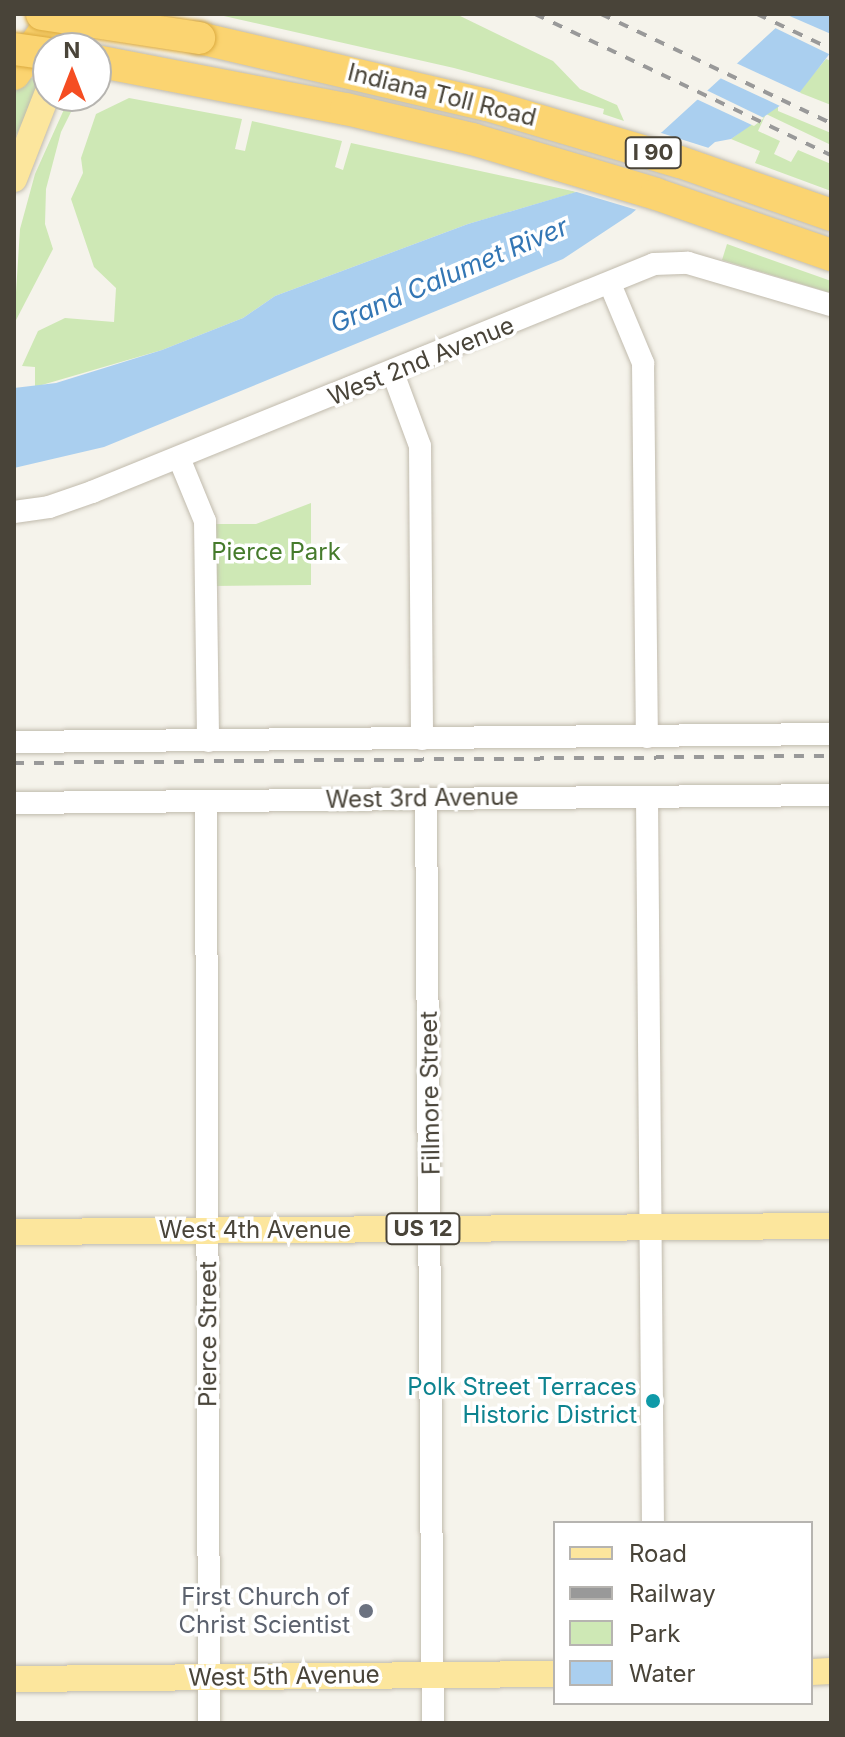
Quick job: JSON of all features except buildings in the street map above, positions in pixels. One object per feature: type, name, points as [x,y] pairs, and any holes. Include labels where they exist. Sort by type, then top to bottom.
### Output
[{"type":"highway","name":"Indiana Toll Road","points":[[42,14],[199,38],[487,105],[680,162],[824,212]]},
{"type":"highway","points":[[14,74],[57,14]]},
{"type":"highway","name":"Indiana Toll Road","points":[[112,64],[198,78],[472,139],[817,250]]},
{"type":"main road","points":[[78,32],[88,14]]},
{"type":"main road","points":[[14,179],[40,112]]},
{"type":"main road","name":"West 4th Avenue","points":[[14,1232],[831,1226]]},
{"type":"main road","name":"West 5th Avenue","points":[[14,1679],[553,1674]]},
{"type":"street","name":"West 2nd Avenue","points":[[14,512],[65,502],[179,458],[654,264],[677,261],[831,305]]},
{"type":"street","points":[[610,284],[643,363],[647,737]]},
{"type":"street","points":[[393,373],[420,446],[422,739]]},
{"type":"street","points":[[179,458],[205,521],[208,741]]},
{"type":"street","points":[[14,742],[831,734]]},
{"type":"street","name":"West 3rd Avenue","points":[[14,803],[831,795]]},
{"type":"street","points":[[647,797],[653,1227],[653,1521]]},
{"type":"street","name":"Fillmore Street","points":[[426,798],[433,1723]]},
{"type":"street","name":"Pierce Street","points":[[206,801],[209,1723]]},
{"type":"green space","points":[[215,14],[456,14],[553,61],[580,89],[617,105],[624,121],[603,114],[604,109],[454,68]]},
{"type":"green space","points":[[826,59],[831,61],[831,105],[798,92]]},
{"type":"green space","points":[[24,77],[32,78],[32,102],[14,139],[14,87]]},
{"type":"green space","points":[[129,98],[242,119],[235,149],[245,151],[252,121],[342,141],[335,167],[343,170],[351,143],[577,192],[468,224],[275,296],[243,318],[162,350],[35,387],[35,367],[22,366],[38,331],[65,318],[114,322],[116,288],[94,267],[71,199],[83,173],[81,158],[96,114],[112,112],[112,106]]},
{"type":"green space","points":[[778,104],[778,111],[831,133],[831,145],[766,114],[758,131],[780,141],[774,154],[791,162],[798,150],[831,164],[831,191],[755,163],[760,151],[731,139]]},
{"type":"green space","points":[[63,112],[71,112],[61,132],[46,189],[45,224],[53,249],[14,324],[20,229],[35,174]]},
{"type":"green space","points":[[727,244],[831,281],[831,293],[722,260]]},
{"type":"green space","name":"Pierce Park","points":[[311,503],[311,585],[213,586],[213,524],[256,524]]},
{"type":"water","name":"Grand Calumet River","points":[[791,14],[831,14],[831,52],[800,92],[731,139],[715,142],[631,214],[563,259],[104,447],[14,468],[14,388],[56,383],[162,350],[243,318],[275,296],[468,224],[576,192],[662,132]]},
{"type":"pier","points":[[785,14],[831,34],[831,55],[771,26]]},
{"type":"pier","points":[[736,63],[801,93],[780,106],[720,78]]},
{"type":"pier","points":[[702,88],[764,118],[754,126],[692,97]]},
{"type":"pier","points":[[655,131],[712,149],[637,210],[570,190]]},
{"type":"railway","points":[[535,14],[831,155]]},
{"type":"railway","points":[[601,14],[831,123]]},
{"type":"railway","points":[[757,14],[831,49]]},
{"type":"railway","points":[[14,763],[831,756]]},
{"type":"place","name":"Polk Street Terraces Historic District","points":[[653,1401]]},
{"type":"place","name":"First Church of Christ Scientist","points":[[366,1611]]}]
